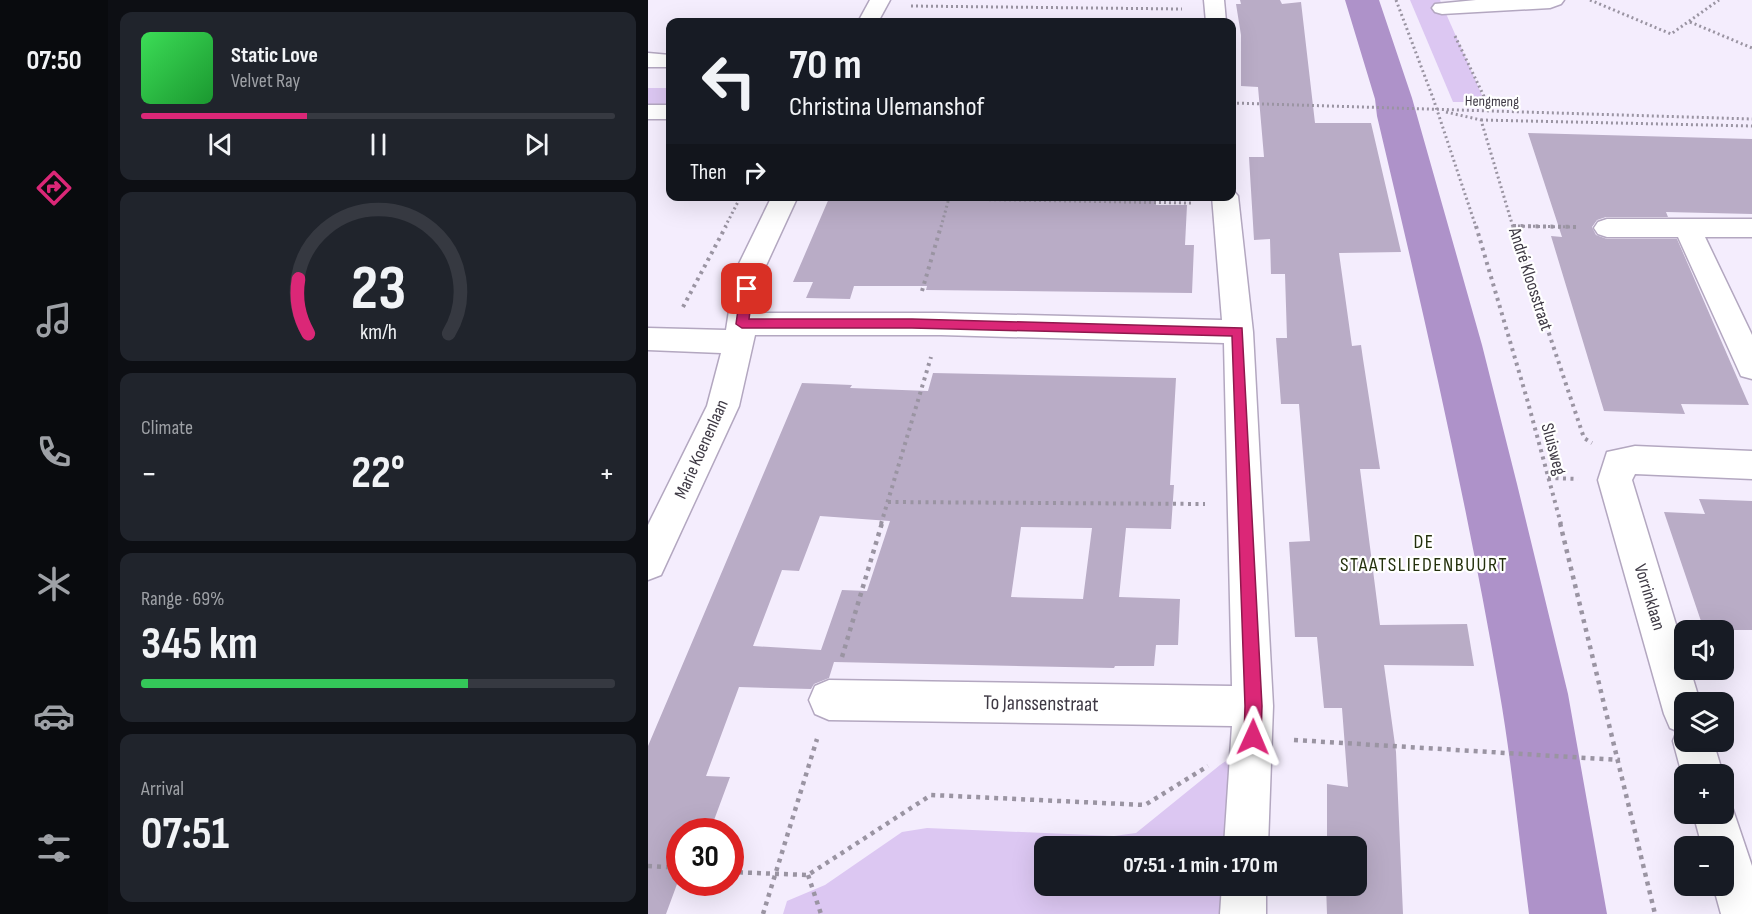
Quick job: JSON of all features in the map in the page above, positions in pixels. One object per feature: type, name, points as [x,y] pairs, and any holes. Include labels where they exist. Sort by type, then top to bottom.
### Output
[{"type":"street","points":[[870,18],[880,0]]},
{"type":"street","points":[[1214,0],[1216,18]]},
{"type":"street","points":[[1442,8],[1554,0]]},
{"type":"street","points":[[648,60],[666,61]]},
{"type":"street","points":[[648,112],[666,112]]},
{"type":"street","name":"Marie Koenenlaan","points":[[648,563],[723,406],[741,333],[749,272],[783,201]]},
{"type":"street","points":[[1225,201],[1238,332],[1253,722],[1247,836]]},
{"type":"street","points":[[1607,228],[1750,231]]},
{"type":"street","points":[[1687,228],[1752,367]]},
{"type":"street","points":[[657,340],[741,333],[927,324],[1238,332]]},
{"type":"street","points":[[1617,471],[1635,460],[1752,465]]},
{"type":"street","name":"Vorrinklaan","points":[[1617,471],[1678,692]]},
{"type":"street","name":"To Janssenstraat","points":[[829,700],[1253,722]]},
{"type":"street","points":[[1717,824],[1744,914]]},
{"type":"street","points":[[1243,914],[1244,896]]},
{"type":"path","name":"Sluisweg","points":[[1396,0],[1439,110],[1490,268],[1548,478],[1620,759],[1655,914]]},
{"type":"path","points":[[1590,0],[1671,34],[1719,0]]},
{"type":"path","points":[[906,5],[1178,9]]},
{"type":"path","points":[[1442,8],[1491,111]]},
{"type":"path","points":[[1689,22],[1752,48]]},
{"type":"path","name":"Hengmeng","points":[[1236,104],[1752,119]]},
{"type":"path","points":[[1439,110],[1481,120],[1752,126]]},
{"type":"path","name":"André Kloosstraat","points":[[1481,120],[1584,438],[1617,471]]},
{"type":"path","points":[[657,340],[738,201]]},
{"type":"path","points":[[763,914],[888,502],[927,324],[948,201]]},
{"type":"path","points":[[1514,226],[1607,228]]},
{"type":"path","points":[[888,502],[1245,505]]},
{"type":"path","points":[[744,873],[808,875],[931,795],[1145,805],[1253,722],[1459,751],[1620,759]]},
{"type":"path","points":[[648,866],[666,867]]},
{"type":"path","points":[[808,875],[821,914]]},
{"type":"shaded area","points":[[1345,0],[1379,0],[1412,98],[1482,345],[1568,694],[1607,914],[1529,914],[1504,717],[1458,473],[1375,99]]},
{"type":"shaded area","points":[[1410,0],[1440,0],[1485,102],[1453,102]]},
{"type":"shaded area","points":[[648,88],[666,88],[666,104],[648,105]]},
{"type":"shaded area","points":[[1245,748],[1240,836],[1114,836],[1136,833],[1220,765]]},
{"type":"shaded area","points":[[927,828],[1114,836],[1034,836],[1034,896],[1236,896],[1235,914],[783,914],[787,901],[825,885],[902,832]]},
{"type":"building","points":[[1240,0],[1280,0],[1282,4],[1301,2],[1315,123],[1371,123],[1401,252],[1339,253],[1352,346],[1361,345],[1380,469],[1360,469],[1380,625],[1467,624],[1474,666],[1384,665],[1396,752],[1403,914],[1327,914],[1326,896],[1367,896],[1367,836],[1327,836],[1327,784],[1348,787],[1342,708],[1324,708],[1317,637],[1295,637],[1289,542],[1310,541],[1299,404],[1281,404],[1276,338],[1287,338],[1285,274],[1271,274],[1270,239],[1254,240],[1249,157],[1264,157],[1258,87],[1241,86],[1241,35],[1236,4],[1241,4]]},
{"type":"building","points":[[1528,133],[1752,139],[1752,214],[1666,212],[1668,217],[1606,217],[1597,220],[1592,227],[1596,235],[1607,239],[1677,239],[1749,405],[1681,404],[1685,414],[1604,411],[1551,236],[1562,237]]},
{"type":"building","points":[[828,201],[1156,201],[1156,205],[1187,205],[1185,245],[1194,245],[1192,293],[926,290],[927,286],[854,286],[850,299],[806,298],[813,282],[793,282]]},
{"type":"building","points":[[933,373],[1176,378],[1170,485],[1174,485],[1171,529],[1126,528],[1119,597],[1180,599],[1178,645],[1156,645],[1154,666],[1115,666],[1114,668],[834,662],[829,678],[814,684],[811,689],[739,687],[706,776],[730,777],[715,818],[666,818],[666,896],[673,896],[666,914],[648,914],[648,746],[802,383],[852,385],[850,388],[928,391]],"holes":[[[820,516],[890,521],[867,591],[842,590],[821,650],[753,646],[782,570],[799,571]],[[1021,527],[1092,528],[1083,599],[1011,597]]]},
{"type":"building","points":[[1699,499],[1752,501],[1752,630],[1734,630],[1734,620],[1701,620],[1664,512],[1705,514]]},
{"type":"district","name":"DE STAATSLIEDENBUURT","points":[[1424,552]]},
{"type":"route","points":[[747,289],[742,324],[912,324],[1238,332],[1253,737]]}]
